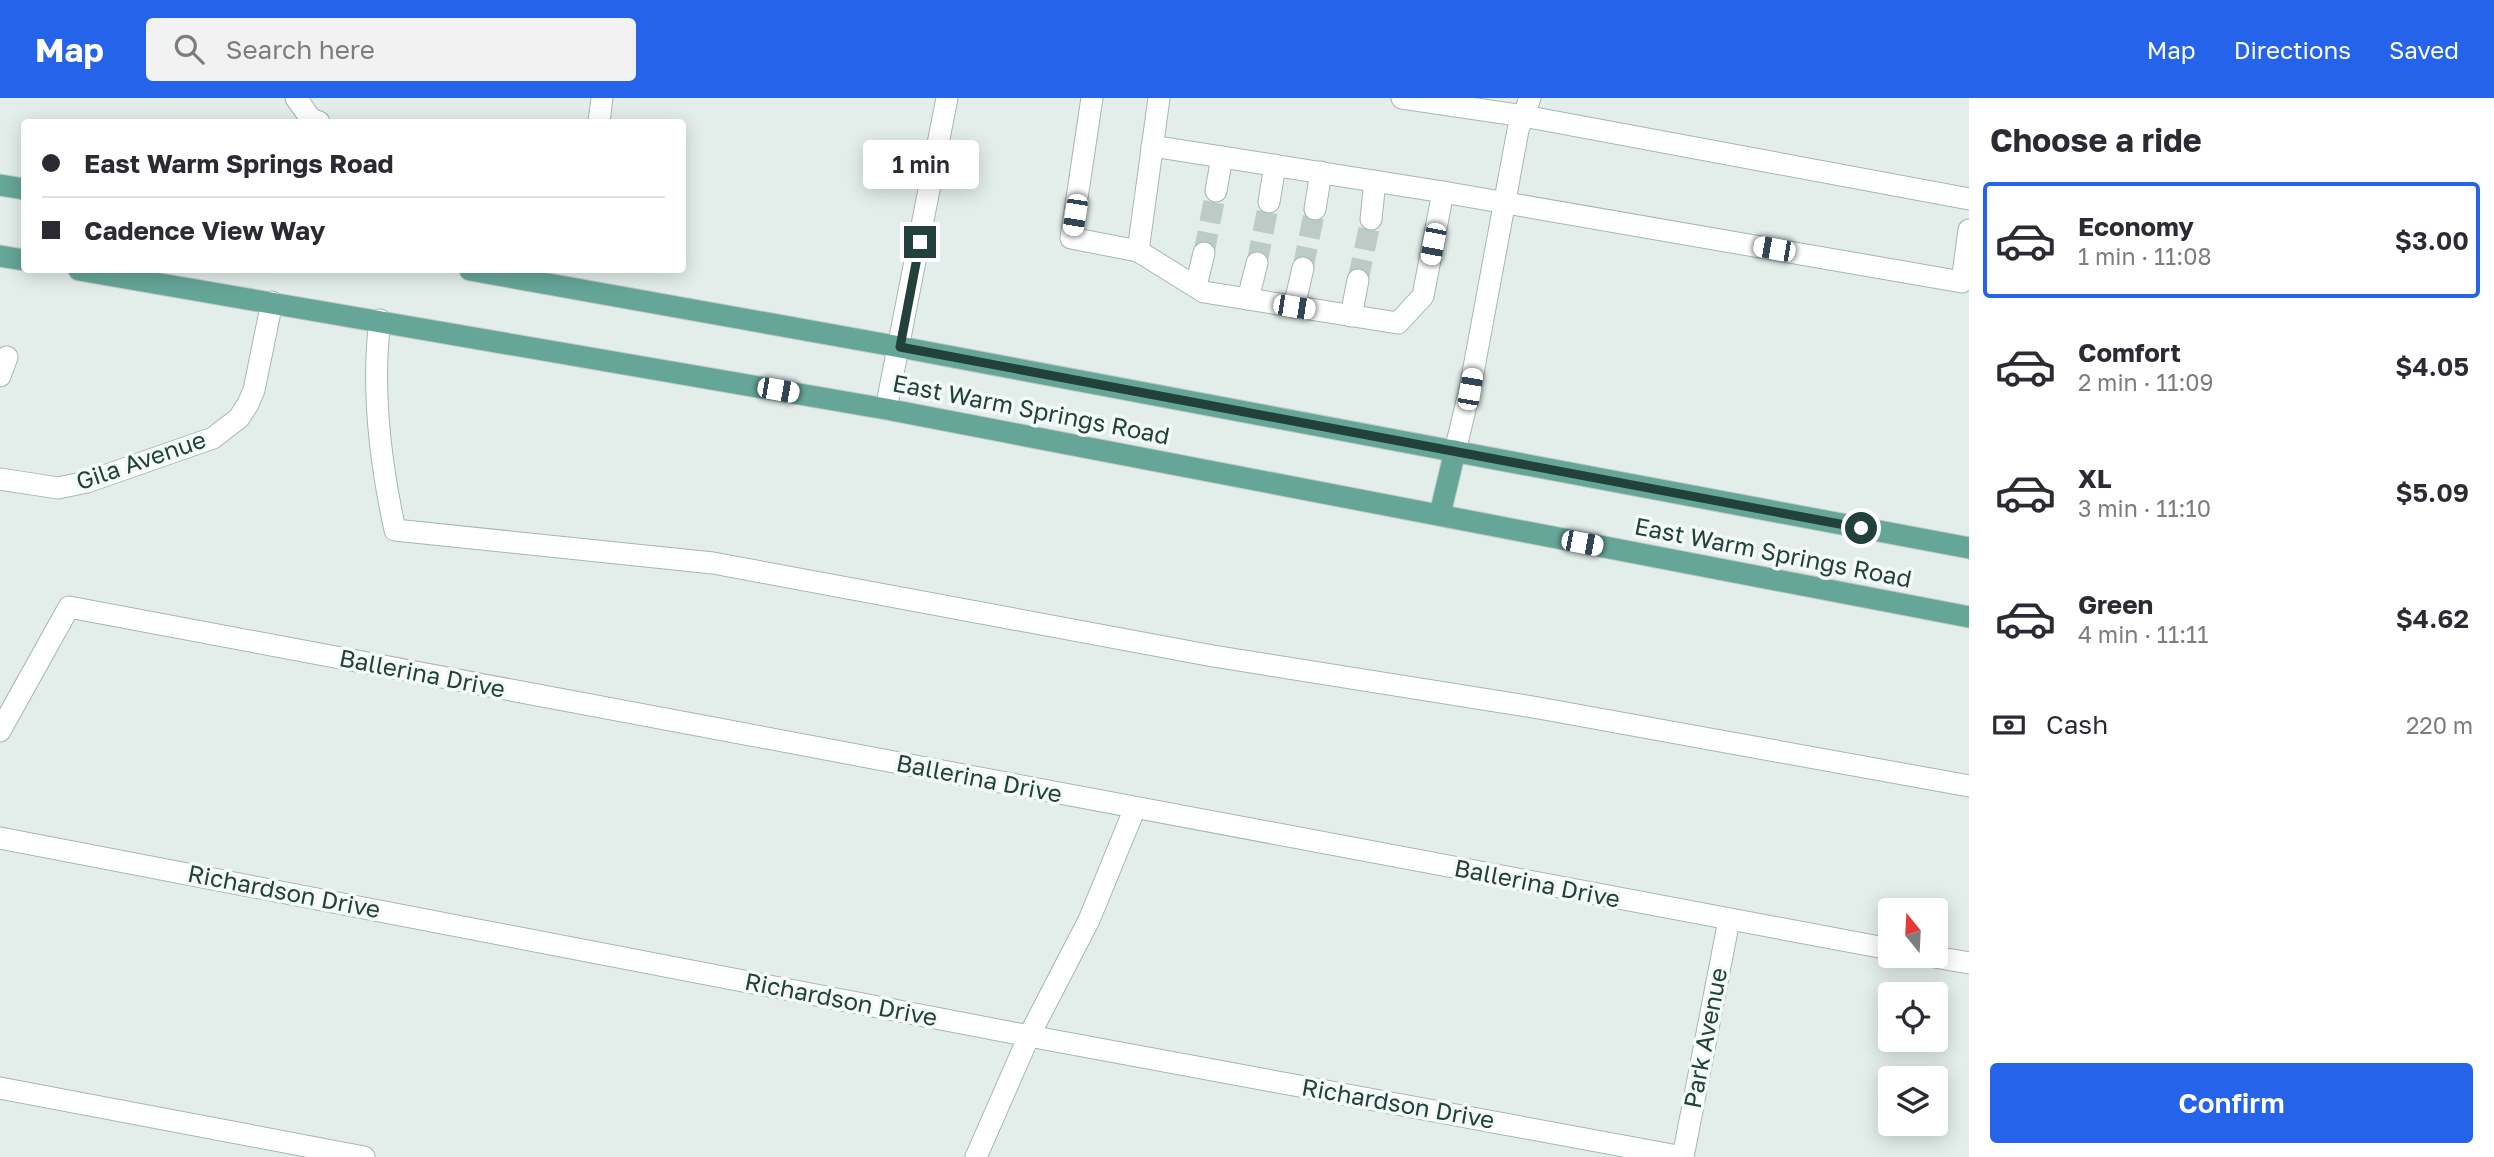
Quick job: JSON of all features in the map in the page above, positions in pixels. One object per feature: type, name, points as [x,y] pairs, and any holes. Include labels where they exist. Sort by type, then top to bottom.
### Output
[{"type":"main road","points":[[0,185],[21,188]]},
{"type":"main road","points":[[0,256],[21,260]]},
{"type":"main road","name":"East Warm Springs Road","points":[[97,273],[887,409],[1969,617]]},
{"type":"main road","name":"East Warm Springs Road","points":[[487,273],[900,347],[1969,548]]},
{"type":"main road","points":[[1440,514],[1455,452]]},
{"type":"street","points":[[600,119],[603,98]]},
{"type":"street","points":[[887,409],[947,98]]},
{"type":"street","points":[[1092,98],[1072,238],[1138,251],[1204,292],[1398,323],[1423,296],[1443,192]]},
{"type":"street","points":[[1138,251],[1159,98]]},
{"type":"street","points":[[1402,98],[1527,107],[1969,199]]},
{"type":"street","points":[[296,99],[311,119]]},
{"type":"street","points":[[1455,452],[1470,389],[1518,130],[1527,107]]},
{"type":"street","points":[[1152,146],[1443,192],[1962,282],[1969,230]]},
{"type":"street","points":[[1216,191],[1222,157]]},
{"type":"street","points":[[1269,202],[1275,165]]},
{"type":"street","points":[[1315,209],[1321,172]]},
{"type":"street","points":[[1371,219],[1375,181]]},
{"type":"street","points":[[1196,286],[1204,253]]},
{"type":"street","points":[[1248,299],[1257,263]]},
{"type":"street","points":[[1294,307],[1303,268]]},
{"type":"street","points":[[1351,316],[1358,280]]},
{"type":"street","name":"Gila Avenue","points":[[0,479],[58,488],[87,482],[213,438],[239,418],[254,390],[272,302]]},
{"type":"street","points":[[380,320],[375,355],[377,421],[395,530],[713,563],[1213,656],[1533,707],[1969,786]]},
{"type":"street","name":"Ballerina Drive","points":[[0,731],[69,607],[1728,920],[1878,946]]},
{"type":"street","points":[[975,1157],[1029,1036],[1089,920],[1135,808]]},
{"type":"street","name":"Richardson Drive","points":[[0,838],[1029,1036],[1683,1157]]},
{"type":"street","name":"Park Avenue","points":[[1683,1157],[1728,920]]},
{"type":"street","points":[[1948,959],[1969,963]]},
{"type":"street","points":[[0,1088],[364,1157]]},
{"type":"tunnel","points":[[1204,253],[1216,191]]},
{"type":"tunnel","points":[[1257,263],[1269,202]]},
{"type":"tunnel","points":[[1303,268],[1315,209]]},
{"type":"tunnel","points":[[1358,280],[1371,219]]},
{"type":"route","points":[[920,242],[900,347],[1861,528]]}]
